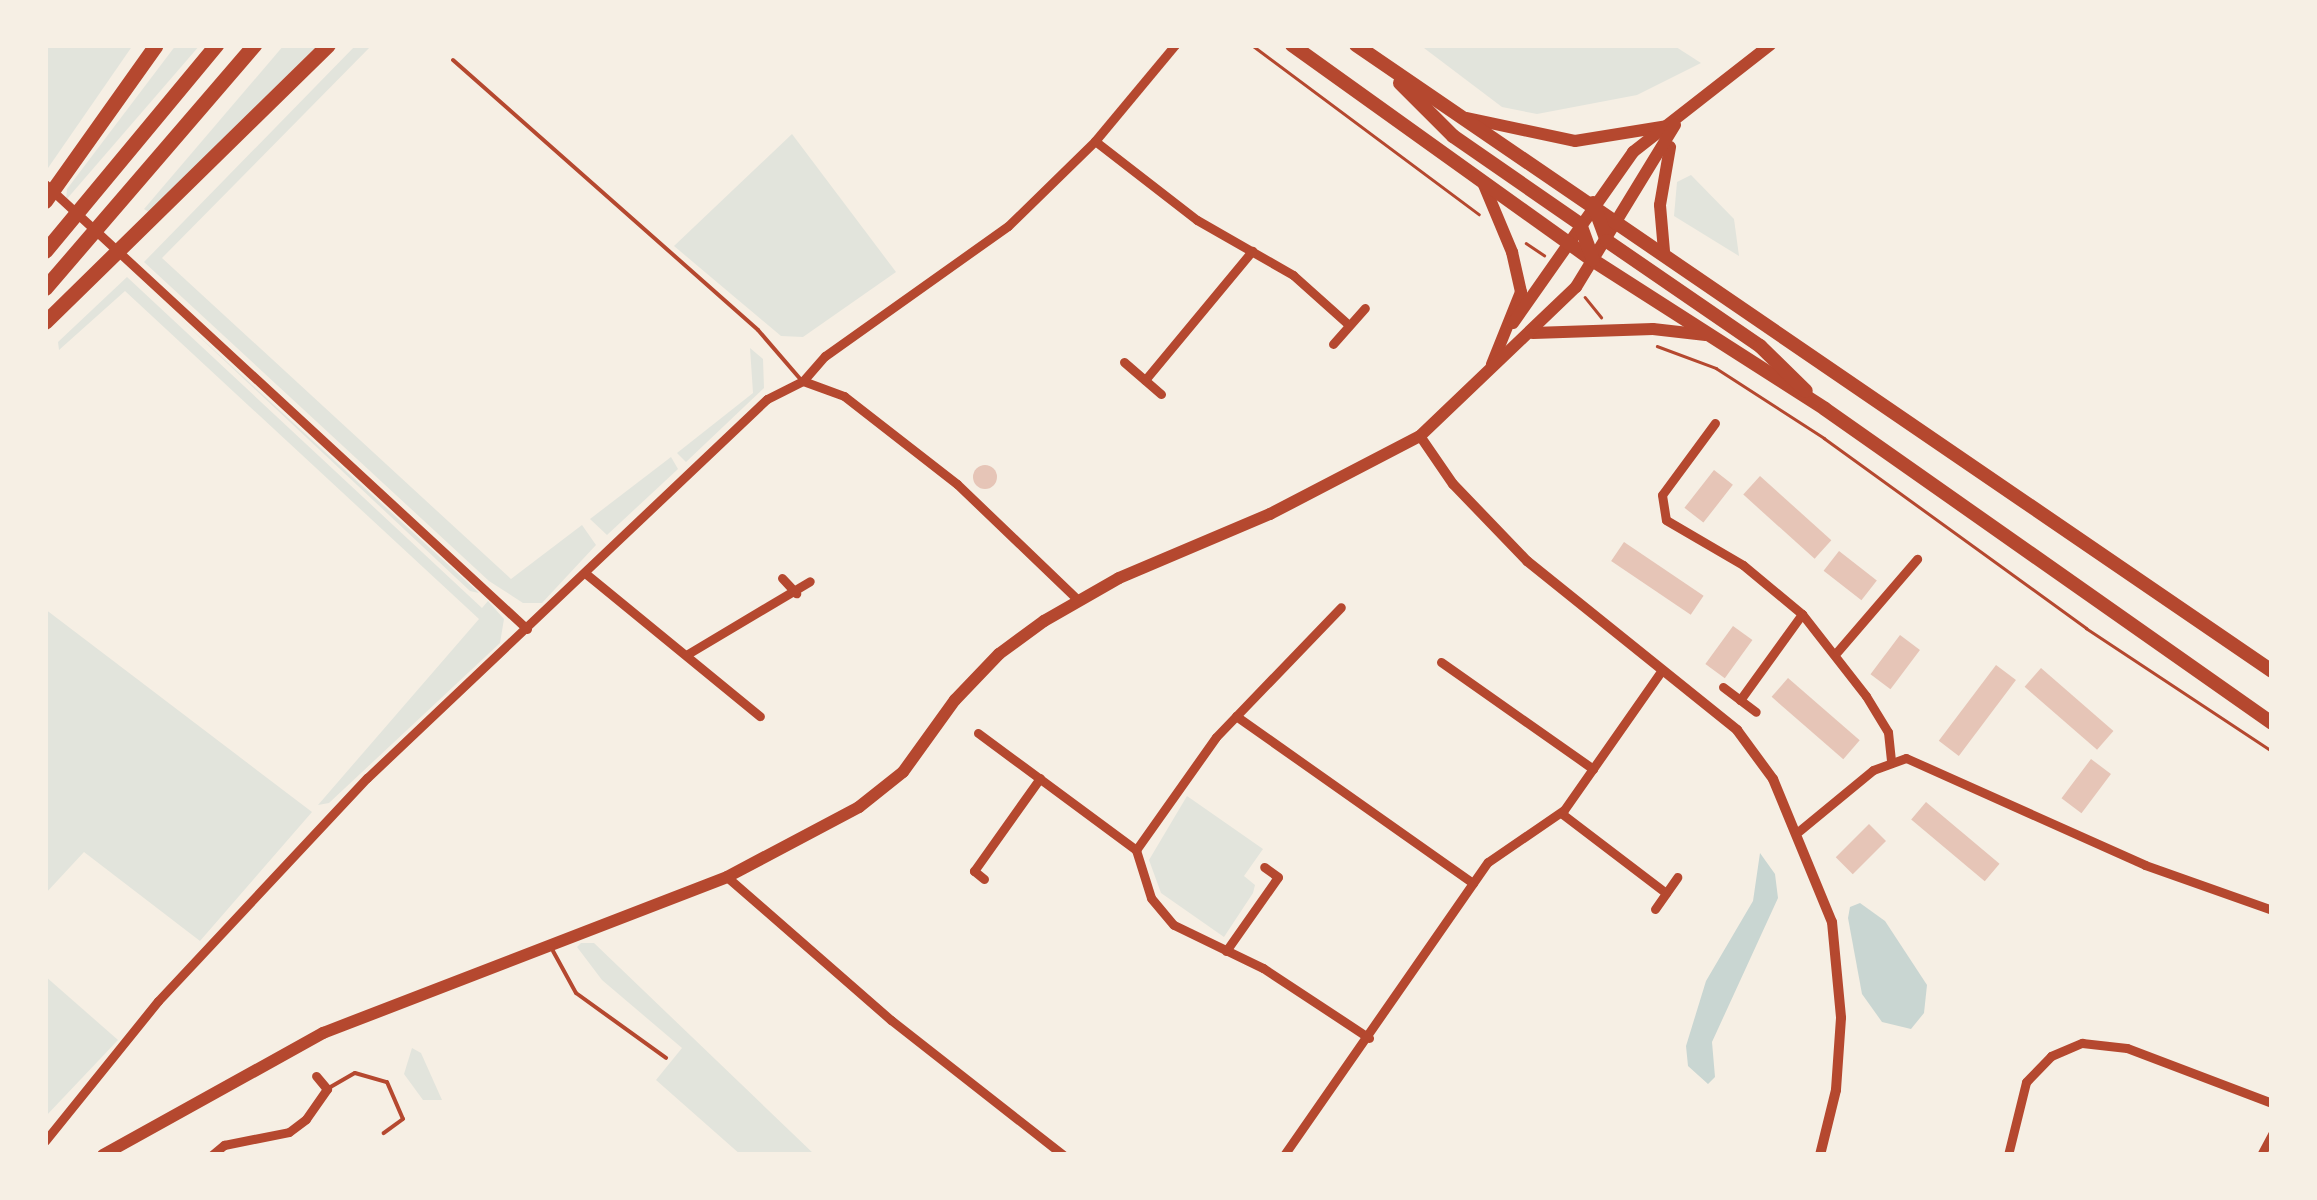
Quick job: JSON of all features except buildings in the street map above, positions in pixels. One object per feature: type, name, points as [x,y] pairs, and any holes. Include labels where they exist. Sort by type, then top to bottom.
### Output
[{"type":"highway","points":[[45,201],[156,45]]},
{"type":"highway","points":[[50,246],[216,45]]},
{"type":"highway","points":[[45,288],[254,45]]},
{"type":"highway","points":[[45,322],[148,226],[328,45]]},
{"type":"highway","points":[[1292,45],[1484,185],[1706,335],[1825,409],[2272,723]]},
{"type":"highway","points":[[1356,45],[1664,251],[2272,672]]},
{"type":"highway","points":[[1376,59],[1452,136],[1580,224],[1594,261]]},
{"type":"highway","points":[[1593,203],[1606,241],[1760,346],[1825,409]]},
{"type":"main road","points":[[1488,371],[1513,324],[1593,203],[1633,152],[1675,125],[1770,45]]},
{"type":"main road","points":[[1464,118],[1576,141],[1675,125]]},
{"type":"main road","points":[[102,1155],[323,1033],[728,876],[859,807],[903,772],[954,700],[999,654],[1078,600],[1270,514],[1420,436],[1533,334],[1576,287],[1675,125]]},
{"type":"main road","points":[[1664,251],[1660,195],[1675,125]]},
{"type":"main road","points":[[1484,185],[1508,240],[1520,281],[1513,324]]},
{"type":"main road","points":[[1533,334],[1603,331],[1706,335]]},
{"type":"street","points":[[45,1141],[272,872],[767,399],[803,381],[826,356],[1008,226],[1096,141],[1175,45]]},
{"type":"street","points":[[1096,141],[1197,220],[1293,276],[1349,325]]},
{"type":"street","points":[[45,184],[527,629]]},
{"type":"street","points":[[1145,380],[1252,251]]},
{"type":"street","points":[[1333,344],[1365,308]]},
{"type":"street","points":[[1124,362],[1161,394]]},
{"type":"street","points":[[803,381],[844,396],[957,484],[1078,600]]},
{"type":"street","points":[[1715,422],[1662,495],[1666,520],[1743,565],[1802,614],[1837,652],[1888,732],[1892,760]]},
{"type":"street","points":[[1420,436],[1453,484],[1526,561],[1737,730],[1773,779],[1799,831],[1832,922],[1841,1018],[1836,1090],[1820,1155]]},
{"type":"street","points":[[1837,652],[1917,559]]},
{"type":"street","points":[[586,573],[760,716]]},
{"type":"street","points":[[782,578],[796,593]]},
{"type":"street","points":[[686,655],[810,582]]},
{"type":"street","points":[[1136,850],[1236,716],[1342,607]]},
{"type":"street","points":[[1740,700],[1802,614]]},
{"type":"street","points":[[1441,662],[1593,769]]},
{"type":"street","points":[[1284,1155],[1369,1038],[1472,883],[1496,854],[1561,813],[1660,672]]},
{"type":"street","points":[[1723,687],[1756,712]]},
{"type":"street","points":[[1236,716],[1472,883]]},
{"type":"street","points":[[978,733],[1136,850],[1146,888],[1166,918],[1369,1038]]},
{"type":"street","points":[[1799,831],[1892,760],[1937,768],[2145,865],[2272,910]]},
{"type":"street","points":[[984,879],[974,871],[1040,778]]},
{"type":"street","points":[[1561,813],[1666,893]]},
{"type":"street","points":[[1226,950],[1278,877],[1264,867]]},
{"type":"street","points":[[728,876],[891,1020],[1064,1155]]},
{"type":"street","points":[[1655,910],[1676,877]]},
{"type":"street","points":[[2008,1155],[2026,1082],[2052,1056],[2082,1043],[2127,1048],[2272,1103]]},
{"type":"street","points":[[212,1155],[236,1142],[289,1132],[327,1090],[316,1076]]},
{"type":"street","points":[[2261,1155],[2272,1134]]},
{"type":"lane","points":[[452,60],[758,330],[803,381]]},
{"type":"lane","points":[[551,946],[576,993],[666,1058]]},
{"type":"lane","points":[[327,1090],[354,1073],[387,1082],[403,1120],[384,1133]]},
{"type":"path","points":[[1252,45],[1453,192],[1486,227]]},
{"type":"path","points":[[1508,240],[1528,243],[1554,265]]},
{"type":"path","points":[[1576,287],[1601,312],[1603,331]]},
{"type":"path","points":[[1648,344],[1692,356],[1824,438],[2086,628],[2272,752]]},
{"type":"shaded area","points":[[45,45],[133,45],[48,168],[45,165]]},
{"type":"shaded area","points":[[176,45],[200,45],[66,200],[67,189]]},
{"type":"shaded area","points":[[284,45],[318,45],[149,212],[144,209]]},
{"type":"shaded area","points":[[356,45],[372,45],[162,258],[511,579],[582,525],[596,545],[542,603],[523,603],[489,581],[144,262]]},
{"type":"shaded area","points":[[1420,45],[1673,45],[1701,63],[1637,95],[1537,114],[1502,107]]},
{"type":"shaded area","points":[[792,134],[896,272],[803,337],[781,336],[674,246]]},
{"type":"shaded area","points":[[1691,175],[1734,219],[1739,256],[1674,216],[1677,182]]},
{"type":"shaded area","points":[[127,277],[482,608],[488,601],[504,619],[500,643],[329,803],[318,805],[479,619],[125,291],[59,350],[58,342]]},
{"type":"shaded area","points":[[178,317],[479,593],[470,591]]},
{"type":"shaded area","points":[[750,348],[763,359],[764,388],[686,462],[677,453],[753,393]]},
{"type":"shaded area","points":[[671,457],[678,469],[607,535],[590,519]]},
{"type":"shaded area","points":[[45,609],[312,812],[200,941],[84,852],[45,894]]},
{"type":"shaded area","points":[[1187,796],[1263,849],[1244,876],[1255,885],[1253,893],[1224,937],[1161,893],[1149,860]]},
{"type":"shaded area","points":[[1760,853],[1775,874],[1778,898],[1712,1042],[1715,1077],[1708,1084],[1688,1066],[1686,1046],[1706,981],[1753,901]]},
{"type":"shaded area","points":[[1860,903],[1885,921],[1927,985],[1924,1013],[1911,1029],[1882,1022],[1862,994],[1848,918],[1850,907]]},
{"type":"shaded area","points":[[594,943],[815,1155],[741,1155],[656,1080],[682,1048],[602,980],[577,947]]},
{"type":"shaded area","points":[[45,976],[118,1040],[45,1117]]},
{"type":"shaded area","points":[[412,1048],[421,1053],[442,1100],[423,1100],[404,1074]]}]
